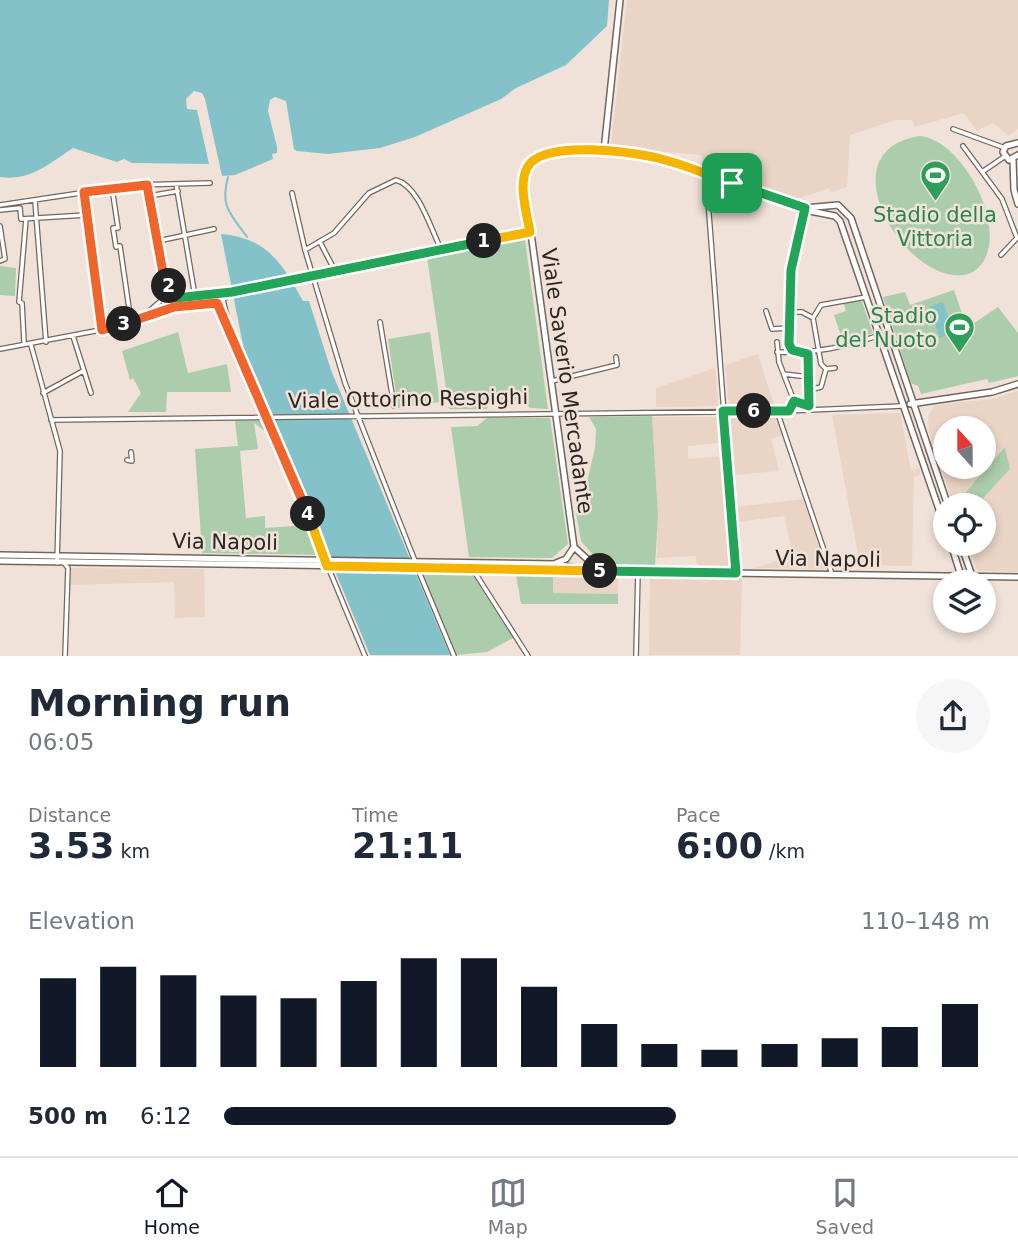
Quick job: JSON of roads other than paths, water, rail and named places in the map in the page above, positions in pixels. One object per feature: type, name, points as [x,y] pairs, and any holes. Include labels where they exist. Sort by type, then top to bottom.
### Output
[{"type":"main road","points":[[620,0],[604,151],[664,159],[805,208],[831,214],[840,222],[933,493]]},
{"type":"main road","points":[[1016,144],[1005,148],[1004,157],[1016,157],[1014,190],[1018,204]]},
{"type":"main road","name":"Viale Saverio Mercadante","points":[[574,548],[524,174],[534,158],[552,151],[604,151]]},
{"type":"main road","points":[[805,208],[838,205],[851,218],[944,493]]},
{"type":"main road","points":[[866,297],[877,293]]},
{"type":"main road","points":[[903,406],[1018,384]]},
{"type":"main road","points":[[554,564],[566,559],[574,548],[600,571]]},
{"type":"main road","name":"Via Napoli","points":[[0,555],[60,560],[328,563]]},
{"type":"main road","name":"Via Napoli","points":[[0,561],[554,564],[575,569]]},
{"type":"main road","name":"Via Napoli","points":[[416,564],[638,572],[933,576]]},
{"type":"main road","name":"Via Napoli","points":[[996,577],[1018,578]]},
{"type":"street","points":[[953,129],[1005,148]]},
{"type":"street","points":[[962,146],[1002,199],[1017,238],[1002,255]]},
{"type":"street","points":[[982,173],[1004,157]]},
{"type":"street","points":[[706,174],[736,573]]},
{"type":"street","points":[[305,250],[334,233],[369,193],[396,180],[403,182],[415,197],[441,249]]},
{"type":"street","points":[[0,207],[112,188],[210,183]]},
{"type":"street","points":[[176,184],[195,296]]},
{"type":"street","points":[[147,185],[164,278],[164,306],[216,302],[232,292]]},
{"type":"street","points":[[112,188],[118,228],[113,229],[116,247],[120,246],[131,322]]},
{"type":"street","points":[[149,196],[177,191]]},
{"type":"street","points":[[84,192],[102,330]]},
{"type":"street","points":[[292,193],[311,275],[355,415],[454,656]]},
{"type":"street","points":[[35,201],[46,342]]},
{"type":"street","points":[[0,207],[20,208],[24,219],[19,302],[22,303],[24,342]]},
{"type":"street","points":[[792,350],[789,328],[791,270],[805,208]]},
{"type":"street","points":[[24,219],[86,215]]},
{"type":"street","points":[[0,226],[5,259],[0,261]]},
{"type":"street","points":[[158,241],[214,229]]},
{"type":"street","points":[[138,320],[165,297],[232,292],[334,269],[530,232]]},
{"type":"street","points":[[320,242],[334,269]]},
{"type":"street","points":[[164,278],[175,297],[173,307]]},
{"type":"street","points":[[218,293],[224,299],[227,322]]},
{"type":"street","points":[[218,293],[214,297],[216,302],[227,322],[365,656]]},
{"type":"street","points":[[826,369],[821,364],[813,318],[821,305],[866,297]]},
{"type":"street","points":[[0,349],[102,330],[173,307]]},
{"type":"street","points":[[766,311],[772,329],[789,328]]},
{"type":"street","points":[[790,312],[802,312],[813,318]]},
{"type":"street","points":[[380,322],[394,405]]},
{"type":"street","points":[[777,352],[792,350],[808,354],[880,335]]},
{"type":"street","points":[[73,336],[91,393]]},
{"type":"street","points":[[777,342],[777,352],[794,401],[810,408],[808,354]]},
{"type":"street","points":[[32,345],[60,451],[60,560],[68,568],[65,656]]},
{"type":"street","points":[[551,381],[617,365],[616,357]]},
{"type":"street","points":[[826,369],[835,368]]},
{"type":"street","points":[[809,390],[821,387],[826,369]]},
{"type":"street","points":[[43,393],[83,371]]},
{"type":"street","points":[[784,374],[808,377]]},
{"type":"street","points":[[789,411],[794,401]]},
{"type":"street","name":"Viale Ottorino Respighi","points":[[51,420],[789,411],[903,406]]},
{"type":"street","points":[[777,411],[832,575]]},
{"type":"street","points":[[131,452],[131,461]]},
{"type":"street","points":[[472,568],[528,656]]},
{"type":"street","points":[[636,656],[638,572]]},
{"type":"water","points":[[0,0],[609,0],[607,26],[566,65],[516,88],[501,99],[415,137],[380,148],[328,154],[297,151],[294,149],[286,101],[275,97],[270,100],[268,111],[277,147],[277,153],[272,154],[273,159],[235,175],[222,176],[205,99],[202,93],[194,91],[186,99],[187,109],[197,110],[209,164],[132,163],[124,159],[117,162],[73,148],[39,170],[11,178],[0,177]]},
{"type":"water","points":[[221,234],[237,236],[262,247],[280,264],[303,301],[309,301],[331,370],[450,655],[370,655],[245,355]]},
{"type":"water","points":[[943,302],[954,333],[940,338],[929,307]]},
{"type":"waterway","points":[[228,177],[226,203],[247,237]]},
{"type":"place","name":"Stadio della Vittoria","points":[[935,202]]},
{"type":"place","name":"Stadio del Nuoto","points":[[960,355]]}]
